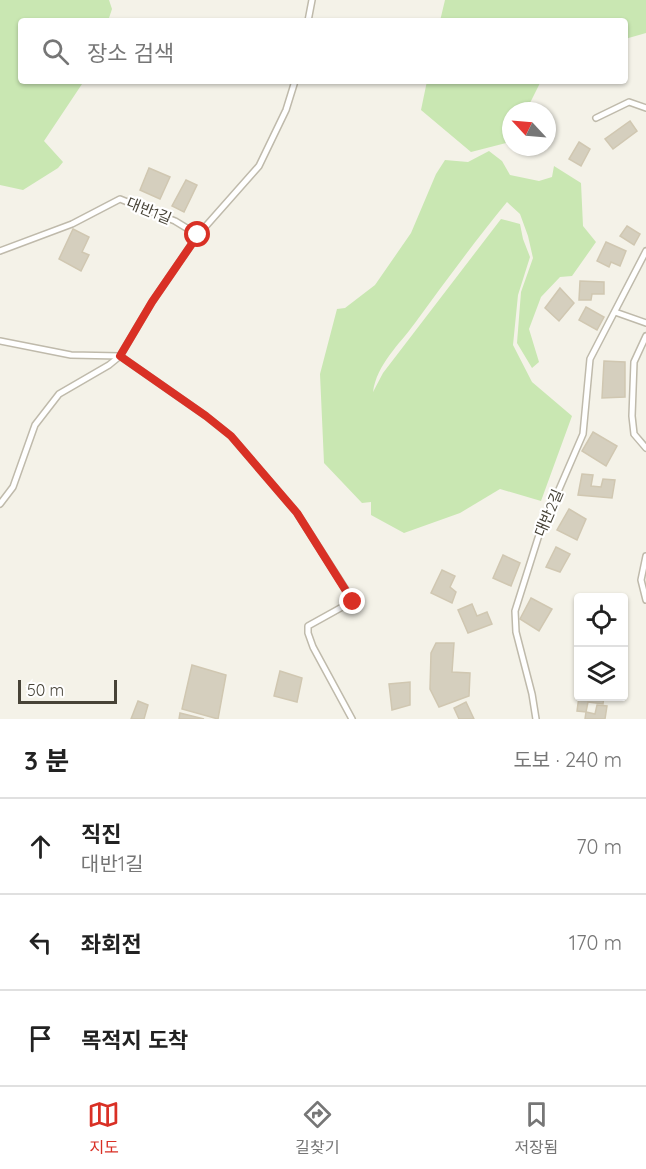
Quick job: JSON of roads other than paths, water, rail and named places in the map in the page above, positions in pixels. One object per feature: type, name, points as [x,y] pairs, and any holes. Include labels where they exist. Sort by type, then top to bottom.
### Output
[{"type":"lane","points":[[309,18],[312,0]]},
{"type":"lane","points":[[0,504],[13,487],[35,425],[59,394],[109,365],[120,356],[152,302],[198,235],[259,166],[286,110],[294,84]]},
{"type":"lane","points":[[596,118],[629,102],[646,108]]},
{"type":"lane","name":"대반1길","points":[[0,251],[72,224],[120,199],[175,220],[198,235]]},
{"type":"lane","name":"대반2길","points":[[536,719],[516,633],[515,611],[538,538],[583,434],[590,359],[646,251]]},
{"type":"lane","points":[[615,312],[646,323]]},
{"type":"lane","points":[[646,336],[634,362],[632,416],[634,434],[646,448]]},
{"type":"lane","points":[[0,341],[71,355],[120,356],[231,436],[297,513],[353,602],[308,626],[313,647],[352,719]]},
{"type":"lane","points":[[646,556],[641,580],[646,600]]}]
